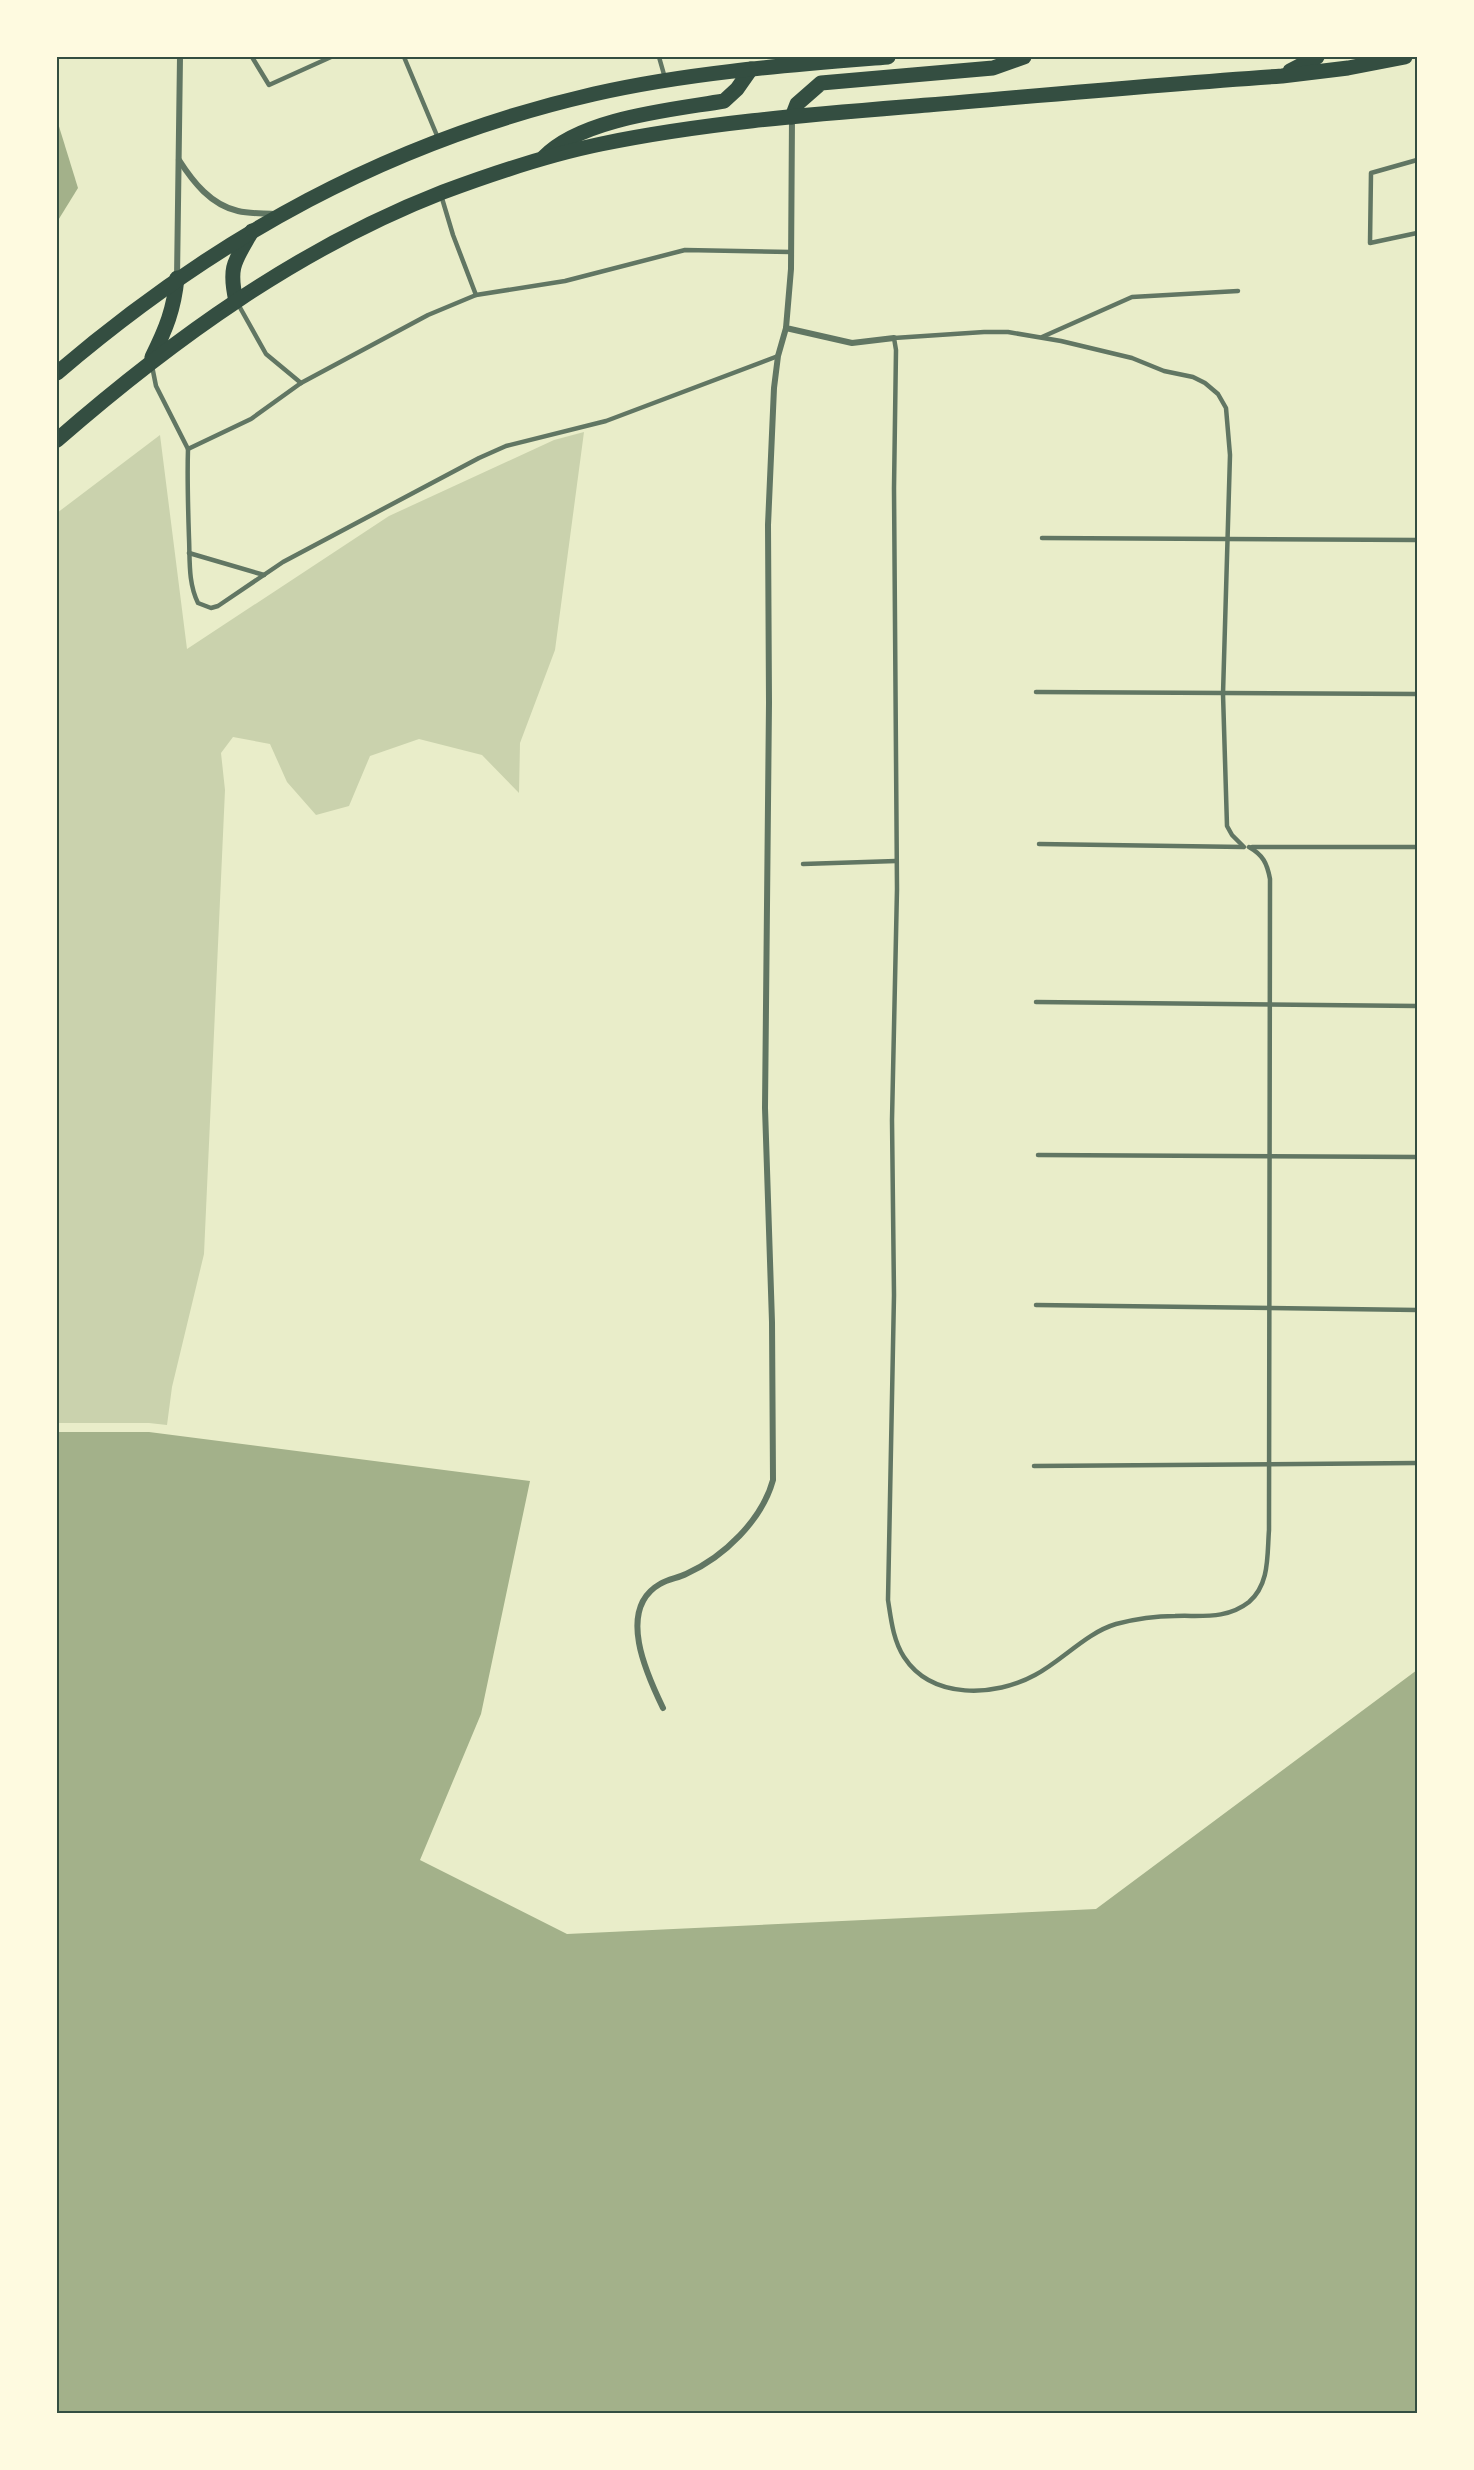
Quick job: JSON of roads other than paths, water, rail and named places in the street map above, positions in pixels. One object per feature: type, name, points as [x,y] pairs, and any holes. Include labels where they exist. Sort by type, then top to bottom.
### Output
[{"type":"main road","points":[[57,373],[104,333],[177,278],[254,228],[378,165],[439,141],[525,111],[595,94],[751,63],[888,57]]},
{"type":"main road","points":[[792,117],[797,104],[821,83],[993,68],[1024,57]]},
{"type":"main road","points":[[1282,76],[1317,57]]},
{"type":"main road","points":[[57,440],[151,360],[290,267],[351,234],[441,193],[539,161],[599,145],[692,128],[792,117],[1282,76],[1347,68],[1405,57]]},
{"type":"main road","points":[[539,161],[552,148],[601,125],[724,101],[737,89],[751,63]]},
{"type":"main road","points":[[236,301],[231,280],[233,263],[254,228]]},
{"type":"main road","points":[[151,360],[170,320],[175,302],[177,278]]},
{"type":"street","points":[[177,278],[180,57]]},
{"type":"street","points":[[663,1708],[646,1675],[640,1651],[638,1626],[640,1606],[646,1596],[660,1584],[685,1575],[705,1564],[748,1528],[769,1496],[773,1480],[772,1323],[765,1096],[769,715],[768,525],[774,388],[778,356],[786,328],[791,252],[792,117]]},
{"type":"street","points":[[179,160],[194,183],[216,202],[237,211],[279,214]]},
{"type":"street","points":[[786,328],[852,343],[894,338]]},
{"type":"lane","points":[[252,57],[269,85],[331,57]]},
{"type":"lane","points":[[404,57],[439,141]]},
{"type":"lane","points":[[659,57],[666,81]]},
{"type":"lane","points":[[1417,160],[1371,173],[1370,243],[1417,233]]},
{"type":"lane","points":[[441,193],[453,235],[476,295]]},
{"type":"lane","points":[[188,449],[251,419],[301,383],[428,315],[476,295],[565,281],[686,250],[791,252]]},
{"type":"lane","points":[[1041,338],[1132,297],[1238,291]]},
{"type":"lane","points":[[236,301],[266,354],[301,383]]},
{"type":"lane","points":[[1008,332],[1132,358],[1164,371],[1193,377],[1218,394],[1226,408],[1230,428],[1229,540],[1223,694],[1227,826],[1246,847],[1260,853],[1267,865],[1270,879],[1269,1530],[1266,1576],[1250,1601],[1236,1610],[1220,1615],[1142,1618],[1113,1625],[1094,1634],[1058,1661],[1033,1676],[990,1690],[972,1691],[934,1682],[915,1671],[903,1656],[891,1622],[888,1600],[894,1295],[892,1120],[896,861],[894,488],[896,350],[894,338],[1008,332]]},
{"type":"lane","points":[[151,360],[156,386],[188,449],[189,554],[193,594],[198,603],[211,608],[219,606],[264,575],[337,532],[506,446],[606,421],[778,356]]},
{"type":"lane","points":[[1042,538],[1417,540]]},
{"type":"lane","points":[[189,554],[264,575]]},
{"type":"lane","points":[[1036,692],[1417,694]]},
{"type":"lane","points":[[1039,844],[1417,847]]},
{"type":"lane","points":[[803,864],[896,861]]},
{"type":"lane","points":[[1036,1002],[1417,1006]]},
{"type":"lane","points":[[1038,1155],[1417,1157]]},
{"type":"lane","points":[[1036,1305],[1417,1310]]},
{"type":"lane","points":[[1034,1466],[1417,1463]]}]
